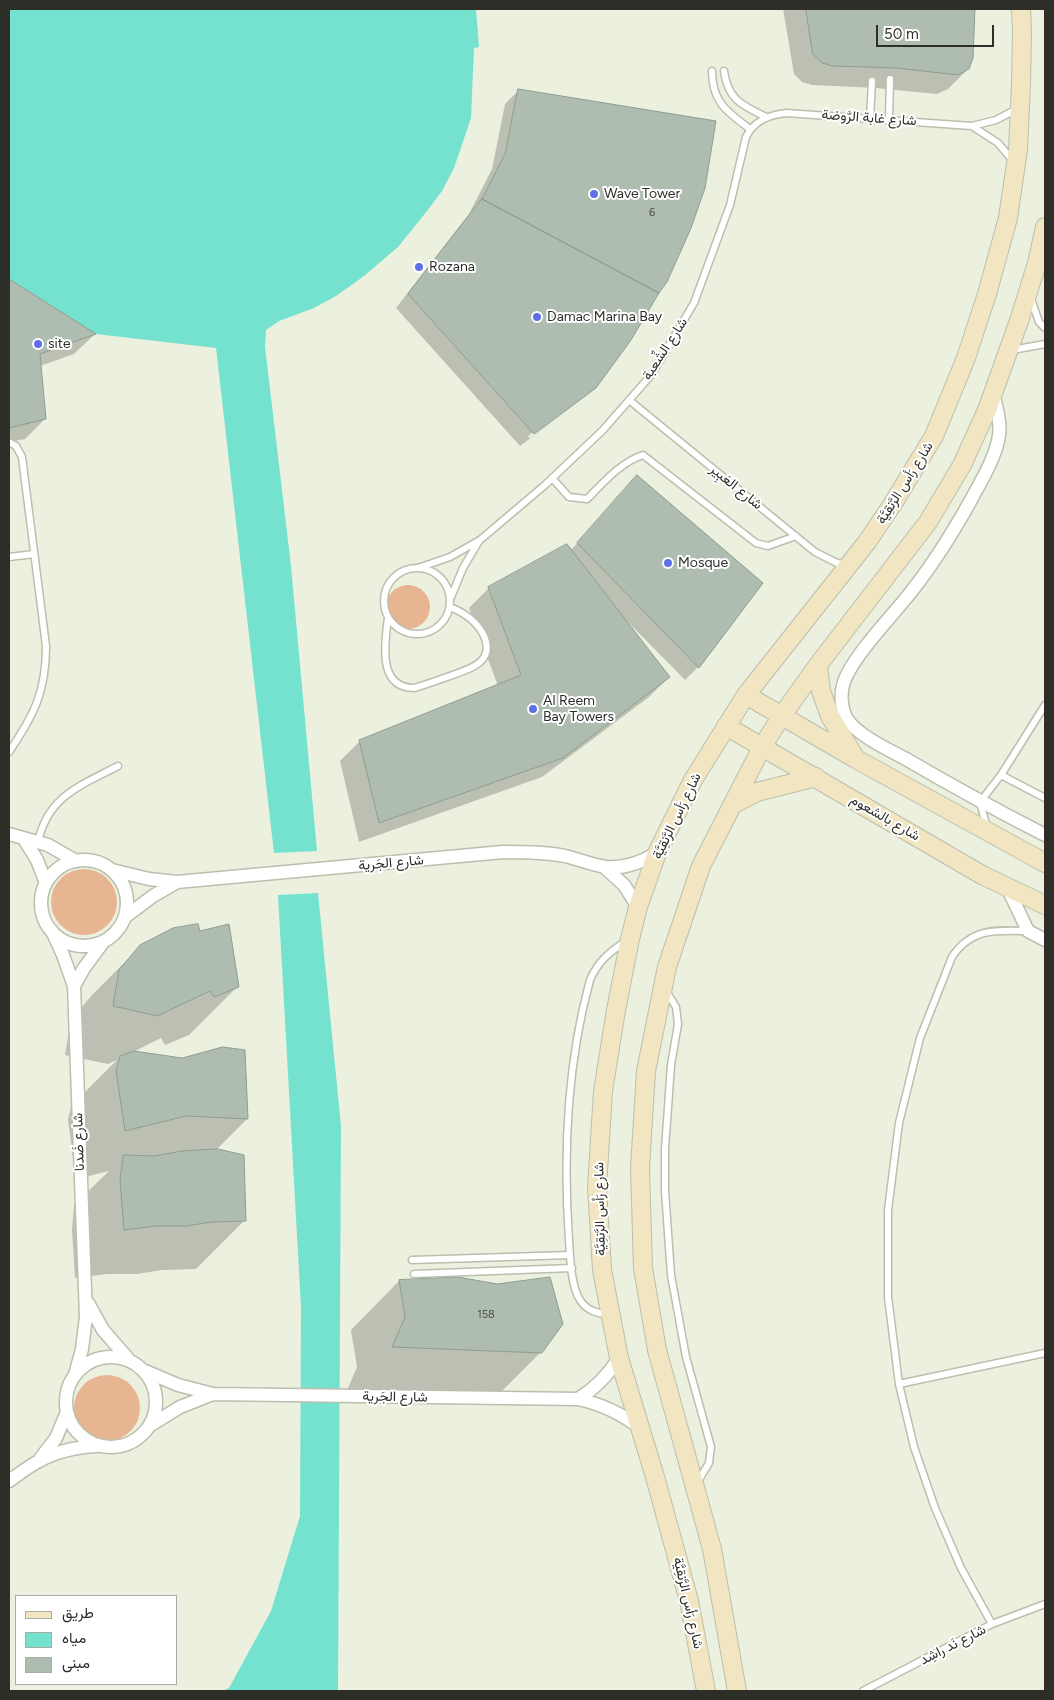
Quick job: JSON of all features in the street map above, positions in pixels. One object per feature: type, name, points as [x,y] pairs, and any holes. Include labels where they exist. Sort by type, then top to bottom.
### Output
[{"type":"street","points":[[1012,9],[1022,31]]},
{"type":"street","name":"شارع رَأس الرَّنقِيَّة","points":[[706,1691],[690,1601],[619,1358],[602,1270],[597,1187],[603,1091],[630,939],[638,908],[657,853],[693,780],[746,695],[867,542],[934,436],[966,358],[987,294],[1008,218],[1016,165],[1020,107],[1021,9]]},
{"type":"street","points":[[737,1691],[712,1549],[657,1350],[643,1268],[640,1168],[646,1072],[667,967],[701,866],[762,747],[818,665],[928,522],[962,465],[1008,351],[1029,290],[1044,233]]},
{"type":"street","points":[[993,392],[999,420],[999,440],[992,459],[956,527],[932,564],[850,668],[843,683],[842,699],[847,719],[856,729],[980,802],[1045,835]]},
{"type":"street","points":[[818,665],[821,691],[830,716],[856,759]]},
{"type":"street","points":[[746,695],[781,717],[1045,863]]},
{"type":"street","name":"شارع بالشعوم","points":[[726,726],[982,875],[1045,905]]},
{"type":"street","points":[[732,805],[757,792],[816,778]]},
{"type":"street","points":[[9,834],[58,849],[76,861]]},
{"type":"street","points":[[24,839],[37,860],[46,883]]},
{"type":"street","name":"شارع الجَرية","points":[[112,870],[177,882],[524,852],[565,856],[604,867],[626,866],[657,853]]},
{"type":"street","points":[[74,986],[87,963],[104,942],[120,927],[125,917],[127,902],[124,886],[112,870],[101,863],[88,860],[64,865],[53,872],[46,883],[42,895],[41,908],[45,920],[60,939],[70,944],[82,946],[104,942]]},
{"type":"street","name":"شارع الجَرية","points":[[604,867],[624,885],[638,908]]},
{"type":"street","name":"شارع الجَرية","points":[[125,917],[153,896],[177,882]]},
{"type":"street","points":[[1007,887],[1028,931],[1045,940]]},
{"type":"street","name":"شارع ضَدنا","points":[[52,931],[74,986],[85,1298],[84,1336],[75,1375]]},
{"type":"street","name":"شارع ضَدنا","points":[[85,1298],[111,1342],[131,1362]]},
{"type":"street","points":[[9,1481],[38,1461],[67,1450],[97,1446],[110,1448],[124,1446],[136,1441],[146,1432],[156,1408],[156,1395],[152,1382],[145,1371],[122,1358],[96,1359],[84,1365],[75,1375],[67,1393],[67,1412],[71,1424],[87,1441],[97,1446]]},
{"type":"street","points":[[578,1398],[588,1393],[601,1381],[619,1358]]},
{"type":"street","name":"شارع الجَرية","points":[[145,1371],[178,1385],[213,1394],[578,1398],[611,1409],[640,1428]]},
{"type":"street","name":"شارع الجَرية","points":[[150,1426],[180,1407],[213,1394]]},
{"type":"street","points":[[38,1461],[56,1438],[67,1412]]},
{"type":"lane","points":[[712,71],[712,81],[718,100],[732,116],[750,129]]},
{"type":"lane","points":[[724,71],[730,93],[738,102],[766,118]]},
{"type":"lane","points":[[889,119],[890,79]]},
{"type":"lane","points":[[870,118],[872,81]]},
{"type":"lane","name":"شارع غابة الرَّوضة","points":[[750,129],[766,118],[786,113],[972,126],[996,120],[1020,107]]},
{"type":"lane","name":"شارع غابة الرَّوضة","points":[[972,126],[998,142],[1016,165]]},
{"type":"lane","name":"شارع الشِّعبة","points":[[418,568],[450,556],[480,540],[552,478],[603,430],[652,374],[694,303],[730,205],[743,148],[750,129]]},
{"type":"lane","points":[[1029,290],[1039,322],[1045,328]]},
{"type":"lane","points":[[1008,351],[1045,344]]},
{"type":"lane","name":"شارع العَبِير","points":[[629,400],[815,552],[826,558],[848,565]]},
{"type":"lane","points":[[9,442],[16,446],[22,457],[46,646],[45,676],[36,708],[28,725],[9,752]]},
{"type":"lane","points":[[552,478],[569,497],[588,499],[615,472],[634,458],[643,455],[756,543],[768,546],[796,536]]},
{"type":"lane","name":"شارع الشِّعبة","points":[[450,598],[463,568],[480,540]]},
{"type":"lane","points":[[9,557],[34,554]]},
{"type":"lane","points":[[418,568],[436,574],[448,588],[450,598],[450,607],[440,625],[432,631],[423,634],[403,632],[395,626],[388,618],[384,599],[386,589],[391,580],[399,573],[408,569],[418,568]]},
{"type":"lane","points":[[388,618],[384,649],[387,667],[400,685],[414,688],[472,668],[481,662],[484,657],[487,642],[477,624],[469,617],[450,607]]},
{"type":"lane","points":[[988,831],[980,802],[1001,775],[1045,705]]},
{"type":"lane","points":[[38,842],[44,821],[60,799],[118,766]]},
{"type":"lane","points":[[1001,775],[1045,798]]},
{"type":"lane","points":[[992,1624],[961,1568],[935,1508],[914,1447],[899,1384],[888,1297],[888,1210],[899,1123],[920,1038],[952,957],[958,947],[978,934],[990,931],[1028,931]]},
{"type":"lane","points":[[610,1316],[594,1312],[583,1304],[576,1292],[570,1255],[566,1175],[567,1137],[580,1027],[587,992],[594,970],[606,955],[630,939]]},
{"type":"lane","points":[[663,987],[673,1000],[678,1024],[671,1065],[665,1149],[665,1191],[670,1258],[686,1357],[711,1447],[709,1463],[694,1484]]},
{"type":"lane","points":[[412,1260],[570,1255]]},
{"type":"lane","points":[[414,1274],[572,1268]]},
{"type":"lane","points":[[899,1384],[1045,1353]]},
{"type":"lane","name":"شارع نَد راشِد","points":[[863,1691],[992,1624],[1045,1604]]},
{"type":"shaded area","points":[[404,585],[412,585],[424,591],[430,607],[424,623],[412,629],[404,629],[392,623],[386,611],[386,603],[392,591]]},
{"type":"shaded area","points":[[90,869],[108,878],[115,889],[117,902],[115,915],[108,926],[97,933],[78,935],[60,926],[53,915],[51,896],[60,878],[71,871]]},
{"type":"shaded area","points":[[113,1375],[131,1384],[138,1395],[140,1408],[138,1421],[131,1432],[120,1439],[101,1441],[83,1432],[76,1421],[74,1402],[83,1384],[94,1377]]},
{"type":"water","points":[[9,9],[476,9],[479,47],[474,48],[471,118],[454,168],[442,191],[398,247],[364,276],[336,296],[314,308],[279,321],[266,330],[265,347],[291,566],[317,851],[274,853],[216,348],[96,334],[9,279]]},
{"type":"water","points":[[318,893],[341,1126],[338,1691],[223,1691],[229,1688],[271,1611],[300,1516],[301,1307],[278,895]]},
{"type":"building","points":[[806,9],[975,9],[973,58],[969,69],[958,75],[896,68],[833,66],[822,63],[813,54]]},
{"type":"building","name":"Wave Tower","points":[[518,89],[716,121],[705,188],[691,228],[667,282],[659,293],[482,199],[505,154]]},
{"type":"building","name":"Damac Marina Bay","points":[[482,199],[659,293],[631,340],[596,388],[534,434],[408,294]]},
{"type":"building","name":"site","points":[[9,279],[96,334],[40,354],[46,419],[9,428]]},
{"type":"building","name":"Mosque","points":[[637,475],[763,583],[699,668],[577,543]]},
{"type":"building","name":"Al Reem Bay Towers","points":[[567,544],[670,677],[563,758],[379,823],[359,740],[521,675],[488,587]]},
{"type":"building","points":[[198,924],[200,931],[229,924],[239,987],[214,997],[210,991],[157,1016],[113,1006],[119,970],[140,945],[173,928]]},
{"type":"building","points":[[223,1047],[245,1050],[248,1119],[186,1116],[125,1131],[116,1071],[120,1056],[134,1051],[182,1058]]},
{"type":"building","points":[[218,1149],[244,1155],[246,1221],[212,1222],[186,1226],[156,1226],[124,1230],[120,1181],[123,1155],[154,1156],[182,1151]]},
{"type":"building","points":[[458,1277],[497,1284],[550,1277],[563,1324],[542,1353],[392,1347],[405,1317],[399,1280]]},
{"type":"place","name":"Wave Tower","points":[[594,194]]},
{"type":"place","name":"Rozana","points":[[419,267]]},
{"type":"place","name":"Damac Marina Bay","points":[[537,317]]},
{"type":"place","name":"site","points":[[38,344]]},
{"type":"place","name":"Mosque","points":[[668,563]]},
{"type":"place","name":"Al Reem Bay Towers","points":[[533,709]]}]
